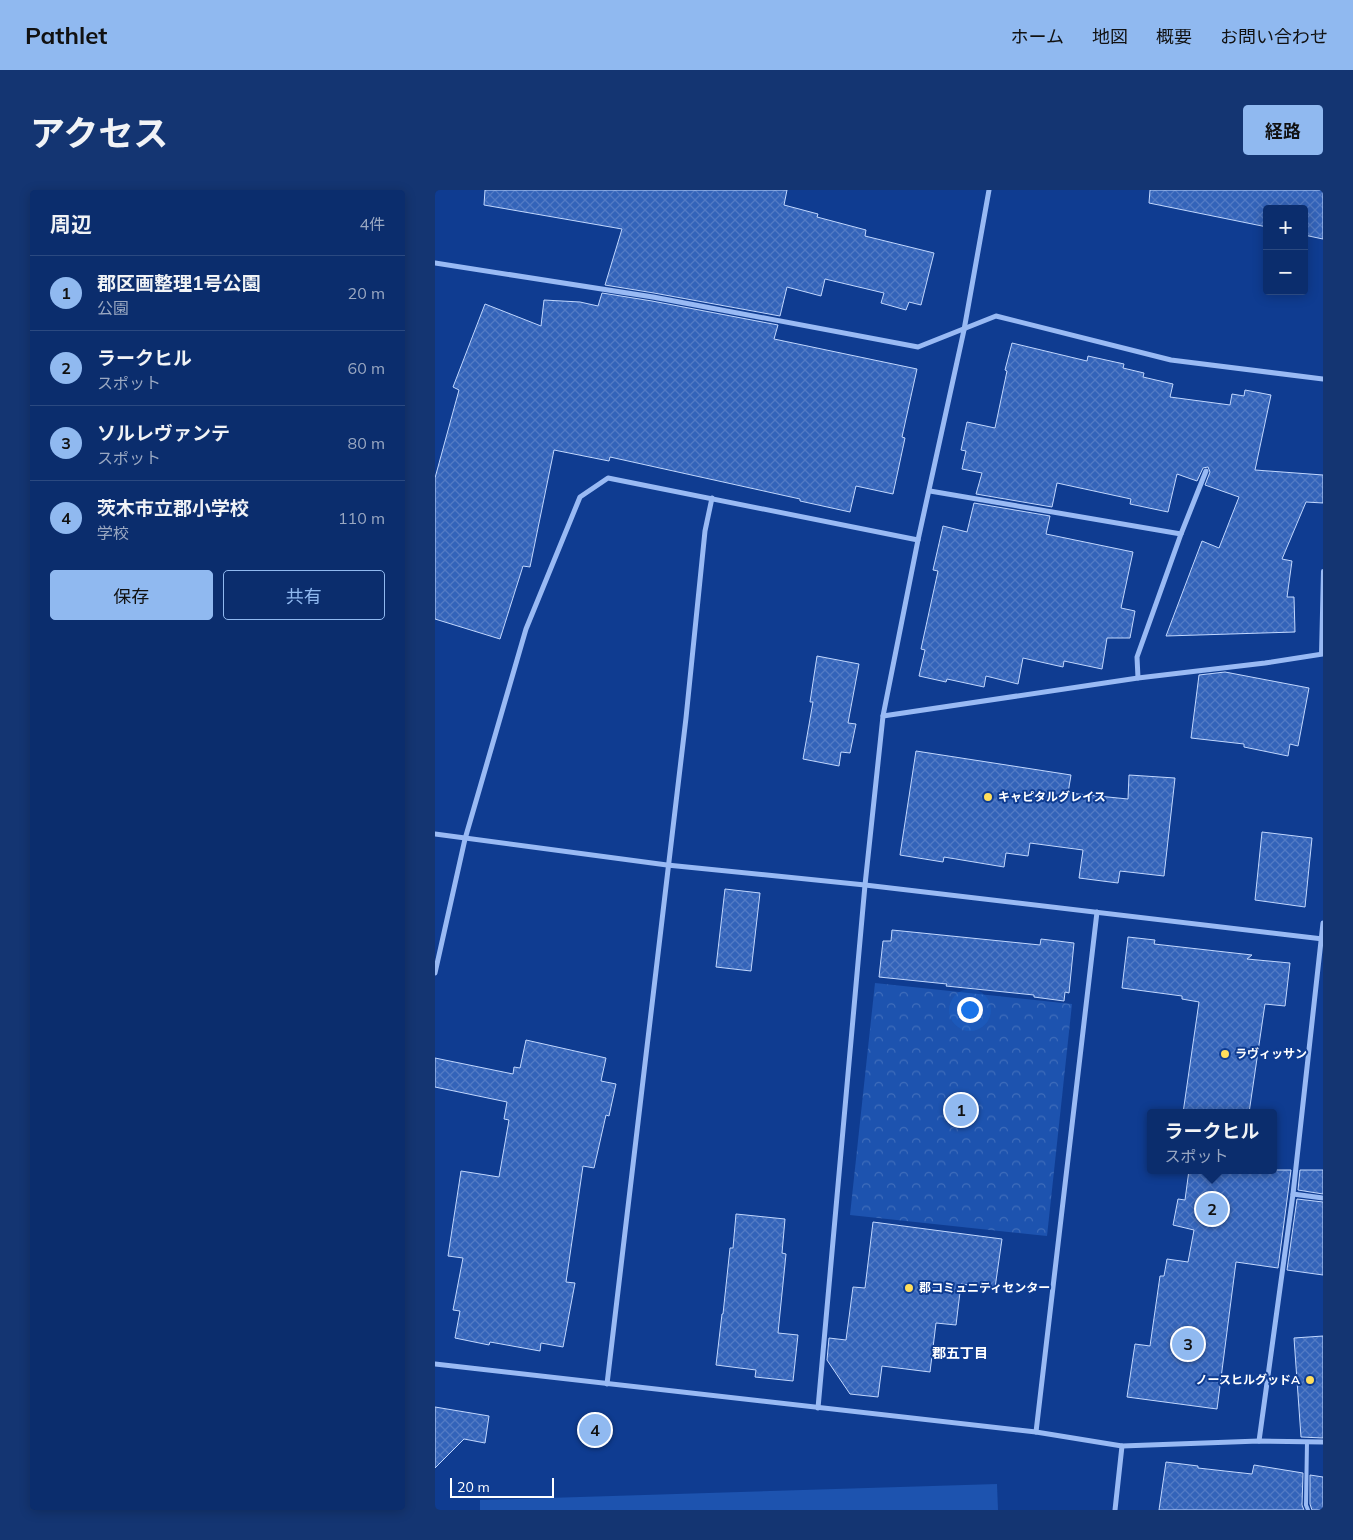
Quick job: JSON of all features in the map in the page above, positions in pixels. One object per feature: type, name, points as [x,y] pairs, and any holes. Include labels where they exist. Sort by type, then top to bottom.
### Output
[{"type":"street","points":[[818,1408],[865,885],[883,716],[918,540],[964,330],[989,190]]},
{"type":"street","points":[[435,262],[653,297],[918,347],[996,316],[1171,360],[1323,379]]},
{"type":"street","points":[[1138,678],[1137,657],[1181,534],[1206,471]]},
{"type":"street","points":[[435,973],[465,839],[526,629],[580,497],[608,478],[918,540]]},
{"type":"street","points":[[930,491],[1181,534]]},
{"type":"street","points":[[607,1384],[705,531],[712,498]]},
{"type":"street","points":[[883,716],[1138,678],[1265,663],[1322,654]]},
{"type":"street","points":[[435,834],[667,865],[865,885],[1322,939]]},
{"type":"street","points":[[1036,1432],[1097,912]]},
{"type":"street","points":[[1259,1441],[1293,1194],[1323,923]]},
{"type":"street","points":[[1293,1194],[1323,1198]]},
{"type":"street","points":[[435,1364],[1036,1432],[1122,1446],[1259,1441],[1323,1442]]},
{"type":"street","points":[[1115,1510],[1122,1446]]},
{"type":"lane","points":[[1322,654],[1323,572]]},
{"type":"lane","points":[[1307,1442],[1306,1505],[1308,1510]]},
{"type":"green space","points":[[875,983],[1072,1004],[1047,1236],[850,1215]]},
{"type":"green space","points":[[997,1484],[998,1510],[480,1510],[480,1500]]},
{"type":"building","points":[[485,190],[787,190],[784,205],[818,214],[817,217],[866,230],[865,236],[934,253],[921,305],[909,302],[906,310],[881,303],[884,293],[825,279],[821,296],[787,287],[780,316],[605,285],[622,229],[484,205]]},
{"type":"building","points":[[1150,190],[1323,190],[1323,239],[1308,236],[1308,205],[1263,205],[1263,226],[1149,203]]},
{"type":"building","points":[[602,293],[778,325],[774,339],[917,369],[902,437],[905,438],[893,494],[856,486],[850,512],[800,501],[800,499],[610,457],[609,461],[554,450],[530,567],[523,566],[500,639],[435,619],[435,478],[459,390],[453,387],[485,304],[541,326],[544,300],[580,302],[598,306]]},
{"type":"building","points":[[1012,343],[1087,361],[1088,356],[1124,364],[1123,368],[1144,373],[1143,377],[1173,384],[1170,397],[1230,405],[1232,394],[1244,396],[1245,390],[1271,395],[1255,470],[1323,475],[1323,503],[1306,502],[1282,559],[1292,561],[1287,597],[1294,597],[1295,632],[1166,636],[1202,541],[1219,548],[1239,497],[1205,485],[1210,472],[1208,467],[1203,468],[1197,481],[1177,474],[1168,512],[1130,504],[1131,499],[1057,483],[1052,507],[976,494],[982,473],[962,469],[966,451],[961,450],[967,422],[995,428],[1007,371],[1005,370]]},
{"type":"building","points":[[974,503],[1050,516],[1046,534],[1133,552],[1121,608],[1135,611],[1130,638],[1107,638],[1102,669],[1064,661],[1063,667],[1023,658],[1018,684],[986,676],[984,687],[947,679],[946,682],[919,676],[925,650],[921,649],[938,571],[933,570],[943,526],[967,532]]},
{"type":"building","points":[[817,656],[859,664],[848,723],[856,724],[850,753],[841,752],[839,766],[803,759],[813,702],[810,702]]},
{"type":"building","points":[[1225,672],[1309,688],[1298,746],[1290,744],[1288,756],[1244,747],[1244,744],[1191,738],[1199,675]]},
{"type":"building","points":[[916,751],[1071,775],[1068,793],[1128,799],[1129,775],[1175,778],[1164,876],[1120,871],[1118,883],[1079,878],[1083,850],[1030,843],[1028,856],[1006,853],[1004,867],[944,857],[943,862],[900,855]]},
{"type":"building","points":[[1262,832],[1312,838],[1305,907],[1255,900]]},
{"type":"building","points":[[725,889],[760,893],[751,971],[716,967]]},
{"type":"building","points":[[892,930],[1040,945],[1041,939],[1074,943],[1069,993],[1065,992],[1064,1001],[1034,997],[1034,995],[879,977],[883,941],[891,941]]},
{"type":"building","points":[[1128,937],[1155,940],[1154,944],[1252,955],[1247,959],[1290,963],[1285,1006],[1265,1004],[1250,1109],[1184,1109],[1199,1002],[1182,999],[1182,996],[1122,988]]},
{"type":"building","points":[[526,1040],[606,1058],[601,1081],[616,1084],[609,1116],[606,1115],[594,1168],[583,1166],[566,1282],[575,1283],[563,1347],[541,1343],[540,1351],[490,1342],[489,1345],[455,1338],[460,1311],[453,1310],[463,1258],[448,1256],[461,1171],[499,1177],[509,1120],[504,1119],[507,1102],[435,1087],[435,1058],[513,1074],[514,1067],[520,1068]]},
{"type":"building","points":[[1277,1170],[1291,1170],[1278,1268],[1236,1262],[1217,1409],[1127,1397],[1135,1344],[1150,1346],[1160,1276],[1164,1276],[1167,1259],[1188,1262],[1194,1230],[1173,1225],[1178,1199],[1185,1200],[1188,1174],[1277,1174]]},
{"type":"building","points":[[1300,1170],[1323,1170],[1323,1194],[1298,1190]]},
{"type":"building","points":[[1297,1199],[1323,1202],[1323,1275],[1287,1270]]},
{"type":"building","points":[[736,1214],[785,1219],[782,1253],[786,1254],[778,1333],[798,1335],[793,1381],[755,1377],[756,1370],[716,1365]]},
{"type":"building","points":[[873,1222],[1002,1239],[995,1288],[961,1284],[956,1325],[936,1323],[930,1372],[882,1366],[878,1397],[850,1394],[827,1360],[829,1338],[846,1340],[853,1287],[865,1288]]},
{"type":"building","name":"ノースヒルグッドA","points":[[1323,1336],[1323,1438],[1301,1437],[1294,1338]]},
{"type":"building","points":[[435,1407],[489,1416],[485,1443],[464,1439],[435,1468]]},
{"type":"building","points":[[1166,1462],[1198,1466],[1198,1468],[1252,1474],[1254,1465],[1303,1473],[1302,1505],[1304,1510],[1159,1510]]},
{"type":"building","points":[[1310,1475],[1323,1477],[1323,1510],[1312,1510],[1310,1504]]},
{"type":"place","name":"キャピタルグレイス","points":[[988,797]]},
{"type":"place","name":"ラヴィッサン","points":[[1225,1054]]},
{"type":"place","name":"郡区画整理1号公園","points":[[961,1110]]},
{"type":"place","name":"ラークヒル","points":[[1212,1209]]},
{"type":"place","name":"郡コミュニティセンター","points":[[909,1288]]},
{"type":"place","name":"ソルレヴァンテ","points":[[1188,1344]]},
{"type":"place","name":"ノースヒルグッドA","points":[[1310,1380]]},
{"type":"place","name":"茨木市立郡小学校","points":[[595,1430]]},
{"type":"district","name":"郡五丁目","points":[[960,1353]]}]
